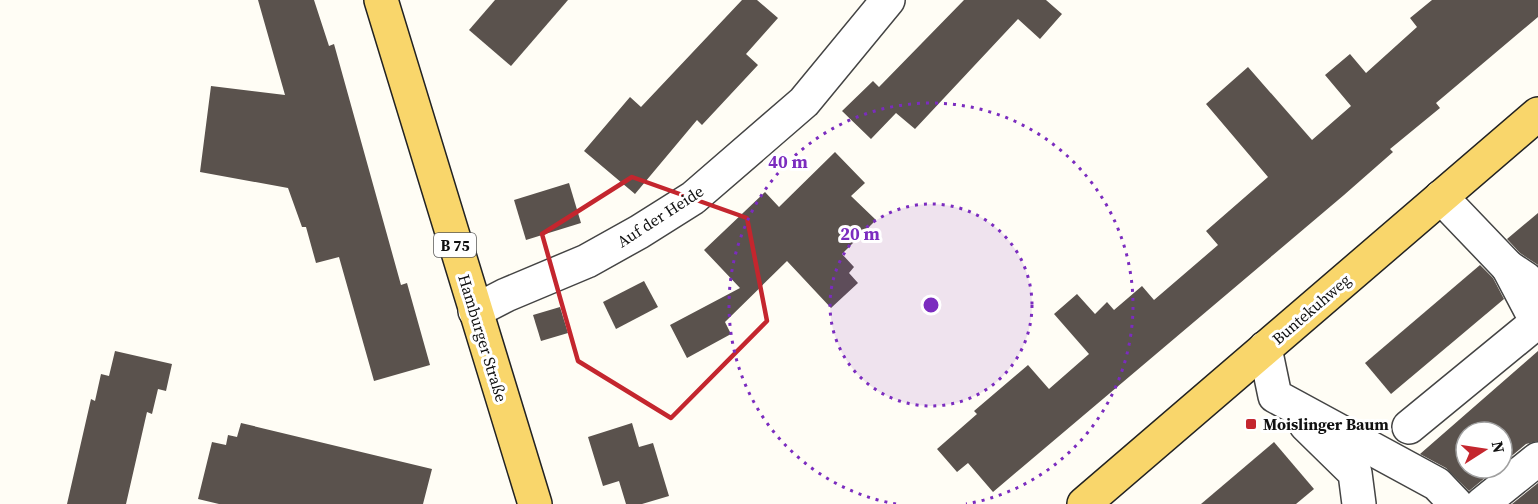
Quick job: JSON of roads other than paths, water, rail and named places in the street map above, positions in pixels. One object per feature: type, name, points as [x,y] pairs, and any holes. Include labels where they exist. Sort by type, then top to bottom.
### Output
[{"type":"main road","name":"Hamburger Straße","points":[[381,0],[535,504]]},
{"type":"main road","name":"Buntekuhweg","points":[[1084,504],[1538,114]]},
{"type":"street","name":"Auf der Heide","points":[[475,311],[506,295],[587,261],[693,198],[804,102],[888,0]]},
{"type":"street","points":[[1441,197],[1508,267],[1538,286]]},
{"type":"street","points":[[1409,427],[1536,322],[1508,267]]},
{"type":"street","points":[[1254,357],[1275,396],[1355,473],[1359,504]]},
{"type":"street","points":[[1275,396],[1437,484],[1456,504]]},
{"type":"street","points":[[1482,504],[1538,459]]},
{"type":"place","name":"Moislinger Baum","points":[[1251,424]]}]
